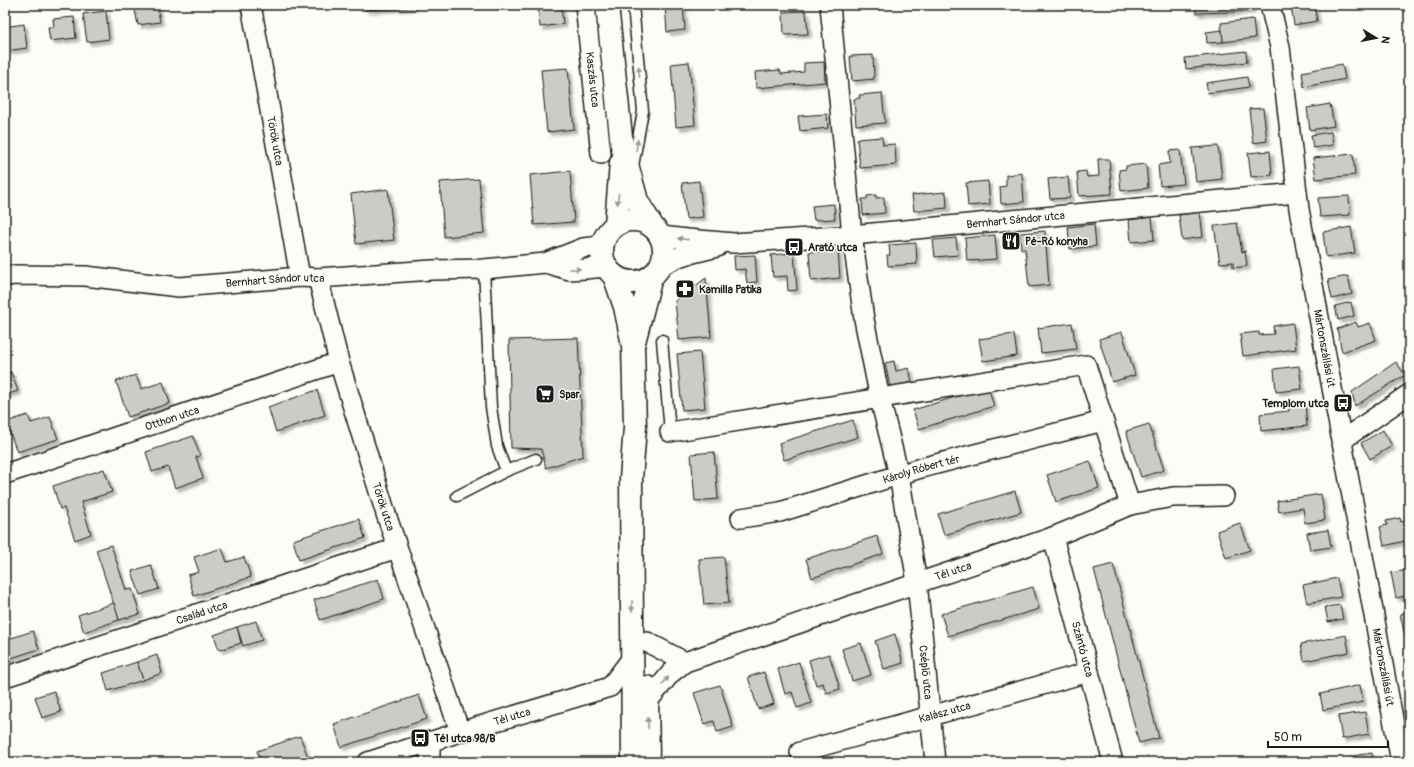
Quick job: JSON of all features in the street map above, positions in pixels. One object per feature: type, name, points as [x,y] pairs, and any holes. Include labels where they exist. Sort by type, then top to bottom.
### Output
[{"type":"main road","points":[[607,5],[622,146],[636,201],[656,230],[665,250],[656,271],[633,345]]},
{"type":"main road","points":[[616,224],[622,146]]},
{"type":"main road","points":[[648,762],[632,658],[631,479],[635,427],[633,345],[624,307],[610,272],[601,256],[601,246],[606,233],[616,224],[627,220],[639,220],[656,230]]},
{"type":"main road","points":[[610,272],[627,282],[640,282],[656,271]]},
{"type":"main road","points":[[631,757],[640,704],[647,642],[644,481],[635,427]]},
{"type":"street","name":"Török utca","points":[[251,5],[309,277],[339,362],[397,548],[460,732]]},
{"type":"street","name":"Kaszás utca","points":[[585,5],[601,154]]},
{"type":"street","points":[[830,5],[852,235],[864,319],[880,399],[899,475],[917,582]]},
{"type":"street","name":"Mártonszállási út","points":[[1270,5],[1280,47],[1297,193],[1341,441],[1401,762]]},
{"type":"street","name":"Bernhart Sándor utca","points":[[656,230],[687,239],[734,243],[852,235],[1297,193]]},
{"type":"street","name":"Bernhart Sándor utca","points":[[656,271],[681,256],[734,243]]},
{"type":"street","name":"Bernhart Sándor utca","points":[[5,276],[86,276],[179,287],[309,277],[432,270],[484,269],[545,263],[583,248],[601,246]]},
{"type":"street","name":"Bernhart Sándor utca","points":[[545,263],[569,270],[610,272]]},
{"type":"street","name":"Otthon utca","points":[[5,474],[339,362]]},
{"type":"street","points":[[670,432],[1086,365],[1130,505]]},
{"type":"street","points":[[1341,441],[1409,394]]},
{"type":"street","name":"Károly Róbert tér","points":[[740,518],[780,512],[899,475],[1103,421]]},
{"type":"street","name":"Tél utca","points":[[640,704],[671,673],[685,662],[1053,537],[1130,505],[1173,497],[1224,496]]},
{"type":"street","name":"Szántó utca","points":[[1053,537],[1113,762]]},
{"type":"street","name":"Család utca","points":[[5,677],[397,548]]},
{"type":"street","name":"Cséplő utca","points":[[917,582],[935,762]]},
{"type":"street","points":[[647,642],[685,662]]},
{"type":"street","points":[[632,658],[610,687],[640,704]]},
{"type":"street","name":"Kalász utca","points":[[800,752],[1089,672]]},
{"type":"street","name":"Tél utca","points":[[368,762],[430,741],[610,687]]},
{"type":"street","points":[[430,741],[430,762]]},
{"type":"lane","points":[[631,180],[643,111],[633,5]]},
{"type":"lane","points":[[484,269],[491,408],[497,446],[506,471]]},
{"type":"lane","points":[[662,340],[670,432]]},
{"type":"lane","points":[[457,496],[506,471],[536,459]]},
{"type":"building","points":[[134,5],[157,5],[160,22],[138,25]]},
{"type":"building","points":[[365,5],[414,5],[414,7],[365,10]]},
{"type":"building","points":[[538,5],[561,5],[563,24],[540,27]]},
{"type":"building","points":[[665,5],[683,5],[685,30],[667,32]]},
{"type":"building","points":[[1196,5],[1251,5],[1252,10],[1196,13]]},
{"type":"building","points":[[1291,5],[1313,5],[1313,9],[1315,8],[1317,21],[1294,25]]},
{"type":"building","points":[[106,11],[109,39],[87,42],[83,14]]},
{"type":"building","points":[[806,11],[808,34],[784,35],[783,12]]},
{"type":"building","points":[[74,17],[76,38],[50,41],[48,27],[54,27],[53,19]]},
{"type":"building","points":[[1253,19],[1255,38],[1223,42],[1221,23]]},
{"type":"building","points":[[24,24],[27,48],[5,51],[5,27]]},
{"type":"building","points":[[1222,30],[1223,42],[1207,43],[1206,32]]},
{"type":"building","points":[[1246,51],[1247,62],[1186,69],[1185,58]]},
{"type":"building","points":[[873,55],[874,79],[852,81],[850,56]]},
{"type":"building","points":[[689,62],[695,125],[676,127],[671,64]]},
{"type":"building","points":[[824,62],[825,82],[756,88],[755,72],[780,70],[781,74],[804,72],[804,63]]},
{"type":"building","points":[[1342,64],[1345,79],[1304,87],[1302,72]]},
{"type":"building","points":[[568,68],[574,129],[547,132],[541,70]]},
{"type":"building","points":[[1247,77],[1249,87],[1208,93],[1206,83]]},
{"type":"building","points":[[882,93],[885,123],[856,125],[854,99],[860,98],[859,95]]},
{"type":"building","points":[[1330,104],[1334,126],[1310,130],[1307,108]]},
{"type":"building","points":[[1263,108],[1267,141],[1253,143],[1249,109]]},
{"type":"building","points":[[827,114],[828,128],[800,131],[798,116]]},
{"type":"building","points":[[1331,132],[1333,145],[1313,148],[1311,135]]},
{"type":"building","points":[[882,137],[883,145],[895,144],[896,165],[860,168],[857,139]]},
{"type":"building","points":[[1218,146],[1222,179],[1196,182],[1192,148]]},
{"type":"building","points":[[1180,150],[1184,184],[1160,186],[1158,165],[1170,163],[1169,151]]},
{"type":"building","points":[[1270,151],[1272,175],[1251,177],[1248,153]]},
{"type":"building","points":[[1353,154],[1355,175],[1316,179],[1313,158]]},
{"type":"building","points":[[1098,159],[1109,159],[1112,194],[1079,196],[1077,172],[1086,171],[1087,177],[1099,176]]},
{"type":"building","points":[[1146,164],[1148,188],[1121,191],[1119,170],[1126,169],[1126,166]]},
{"type":"building","points":[[570,171],[574,222],[534,225],[530,175]]},
{"type":"building","points":[[1022,173],[1024,202],[1001,204],[1000,187],[1006,186],[1006,175]]},
{"type":"building","points":[[1068,177],[1070,198],[1050,199],[1048,179]]},
{"type":"building","points":[[479,179],[484,233],[444,237],[440,182]]},
{"type":"building","points":[[699,181],[703,217],[686,219],[682,183]]},
{"type":"building","points":[[988,181],[990,204],[968,206],[966,183]]},
{"type":"building","points":[[388,189],[394,240],[356,244],[351,194]]},
{"type":"building","points":[[946,192],[947,208],[914,211],[912,195]]},
{"type":"building","points":[[876,195],[876,198],[884,197],[885,213],[863,215],[862,199],[867,199],[867,196]]},
{"type":"building","points":[[1349,196],[1350,215],[1320,217],[1318,198]]},
{"type":"building","points":[[834,204],[835,219],[814,220],[812,206]]},
{"type":"building","points":[[1200,212],[1203,237],[1182,240],[1179,215]]},
{"type":"building","points":[[1152,217],[1154,240],[1131,242],[1129,220]]},
{"type":"building","points":[[1237,223],[1242,252],[1245,251],[1247,266],[1233,268],[1233,262],[1220,263],[1214,226]]},
{"type":"building","points":[[1094,224],[1096,246],[1070,249],[1068,227]]},
{"type":"building","points":[[1351,227],[1355,253],[1326,257],[1323,232]]},
{"type":"building","points":[[1045,231],[1049,285],[1029,287],[1025,249],[1021,249],[1020,233]]},
{"type":"building","points":[[995,235],[997,259],[967,261],[965,238]]},
{"type":"building","points":[[956,238],[958,255],[935,257],[933,240]]},
{"type":"building","points":[[916,243],[917,264],[888,266],[887,255],[890,255],[889,245]]},
{"type":"building","points":[[838,250],[840,278],[811,281],[809,252]]},
{"type":"building","points":[[794,253],[797,290],[788,291],[787,276],[773,277],[771,255]]},
{"type":"building","points":[[755,255],[757,282],[747,283],[745,269],[735,270],[734,256]]},
{"type":"building","points":[[1348,276],[1352,294],[1332,299],[1328,280]]},
{"type":"building","points":[[706,278],[711,337],[679,340],[675,301]]},
{"type":"building","points":[[1351,302],[1354,316],[1338,320],[1335,306]]},
{"type":"building","points":[[1356,322],[1358,327],[1370,323],[1376,340],[1342,352],[1337,329]]},
{"type":"building","points":[[1072,323],[1076,349],[1041,353],[1038,328]]},
{"type":"building","points":[[1293,323],[1296,349],[1243,356],[1240,334],[1259,332],[1259,335],[1274,334],[1273,326]]},
{"type":"building","points":[[1122,332],[1135,375],[1112,382],[1099,339]]},
{"type":"building","points":[[1014,334],[1017,356],[983,361],[979,339]]},
{"type":"building","name":"Spar","points":[[578,338],[583,456],[546,468],[541,449],[511,448],[509,340]]},
{"type":"building","points":[[700,352],[705,408],[682,410],[677,354]]},
{"type":"building","points":[[894,361],[896,371],[909,368],[912,382],[890,387],[885,363]]},
{"type":"building","points":[[1396,362],[1405,375],[1355,406],[1352,392]]},
{"type":"building","points":[[1299,366],[1302,389],[1276,392],[1274,369]]},
{"type":"building","points":[[11,372],[18,391],[5,395],[5,374]]},
{"type":"building","points":[[136,375],[141,389],[163,382],[170,403],[128,417],[116,381]]},
{"type":"building","points":[[988,387],[994,406],[919,429],[913,410]]},
{"type":"building","points":[[317,390],[325,415],[276,432],[268,407]]},
{"type":"building","points":[[1305,404],[1307,426],[1261,431],[1260,414],[1289,411],[1289,406]]},
{"type":"building","points":[[28,415],[31,423],[50,417],[58,439],[17,452],[6,422]]},
{"type":"building","points":[[853,420],[858,437],[784,460],[779,443]]},
{"type":"building","points":[[1149,424],[1164,470],[1141,477],[1126,431]]},
{"type":"building","points":[[1383,430],[1392,446],[1370,459],[1361,443]]},
{"type":"building","points":[[193,436],[200,456],[196,457],[203,478],[175,488],[168,467],[152,472],[146,452]]},
{"type":"building","points":[[714,452],[718,499],[695,501],[691,454]]},
{"type":"building","points":[[1090,461],[1099,488],[1056,502],[1047,475]]},
{"type":"building","points":[[104,469],[112,492],[81,502],[91,534],[75,540],[64,508],[60,509],[53,486]]},
{"type":"building","points":[[1015,491],[1021,512],[944,535],[938,514]]},
{"type":"building","points":[[1321,494],[1325,520],[1305,523],[1303,508],[1279,512],[1277,501]]},
{"type":"building","points":[[1400,518],[1401,522],[1404,521],[1409,540],[1384,546],[1380,527],[1387,525],[1386,521]]},
{"type":"building","points":[[359,519],[365,538],[299,560],[293,540]]},
{"type":"building","points":[[1240,523],[1250,550],[1226,558],[1217,531]]},
{"type":"building","points":[[1328,530],[1331,547],[1310,550],[1307,533]]},
{"type":"building","points":[[877,536],[883,554],[812,578],[806,559]]},
{"type":"building","points":[[111,545],[126,590],[132,589],[140,614],[119,620],[96,550]]},
{"type":"building","points":[[222,548],[227,562],[244,557],[251,577],[194,596],[188,575],[199,572],[194,557]]},
{"type":"building","points":[[724,557],[729,603],[704,605],[699,559]]},
{"type":"building","points":[[1113,564],[1159,738],[1139,743],[1094,569]]},
{"type":"building","points":[[151,565],[159,589],[140,595],[132,571]]},
{"type":"building","points":[[1407,570],[1409,578],[1409,595],[1396,598],[1391,573]]},
{"type":"building","points":[[1337,578],[1341,597],[1307,603],[1303,585]]},
{"type":"building","points":[[378,579],[384,599],[320,620],[314,600]]},
{"type":"building","points":[[1033,587],[1039,609],[948,636],[941,614]]},
{"type":"building","points":[[114,603],[119,620],[84,632],[78,615]]},
{"type":"building","points":[[1340,605],[1343,619],[1328,622],[1325,607]]},
{"type":"building","points":[[1409,612],[1409,635],[1405,636],[1400,614]]},
{"type":"building","points":[[256,621],[262,640],[243,646],[237,627]]},
{"type":"building","points":[[237,627],[241,643],[219,650],[214,635]]},
{"type":"building","points":[[33,631],[39,649],[5,660],[5,640]]},
{"type":"building","points":[[895,634],[903,663],[884,669],[875,641]]},
{"type":"building","points":[[1346,635],[1349,652],[1304,661],[1301,644]]},
{"type":"building","points":[[861,643],[871,675],[852,681],[842,649]]},
{"type":"building","points":[[829,654],[840,689],[826,693],[823,683],[816,685],[809,660]]},
{"type":"building","points":[[157,655],[162,673],[143,680],[137,662]]},
{"type":"building","points":[[137,662],[143,680],[108,691],[103,673]]},
{"type":"building","points":[[799,662],[811,703],[797,708],[792,692],[785,694],[778,669]]},
{"type":"building","points":[[764,672],[774,704],[758,709],[748,677]]},
{"type":"building","points":[[720,685],[733,727],[717,732],[714,721],[704,724],[694,693]]},
{"type":"building","points":[[1360,685],[1363,702],[1323,710],[1320,694]]},
{"type":"building","points":[[54,691],[61,712],[42,718],[35,697]]},
{"type":"building","points":[[419,695],[427,719],[341,747],[334,724]]},
{"type":"building","points":[[1365,712],[1369,734],[1342,739],[1338,716]]},
{"type":"building","points":[[300,736],[309,760],[303,762],[261,762],[257,751]]},
{"type":"building","points":[[1372,753],[1374,762],[1353,762],[1352,756]]},
{"type":"place","name":"Pé-Ró konyha","points":[[1011,241]]},
{"type":"place","name":"Arató utca","points":[[794,247]]},
{"type":"place","name":"Kamilla Patika","points":[[685,289]]},
{"type":"place","name":"Spar","points":[[545,394]]},
{"type":"place","name":"Templom utca","points":[[1343,403]]},
{"type":"place","name":"Tél utca 98/B","points":[[420,738]]}]
